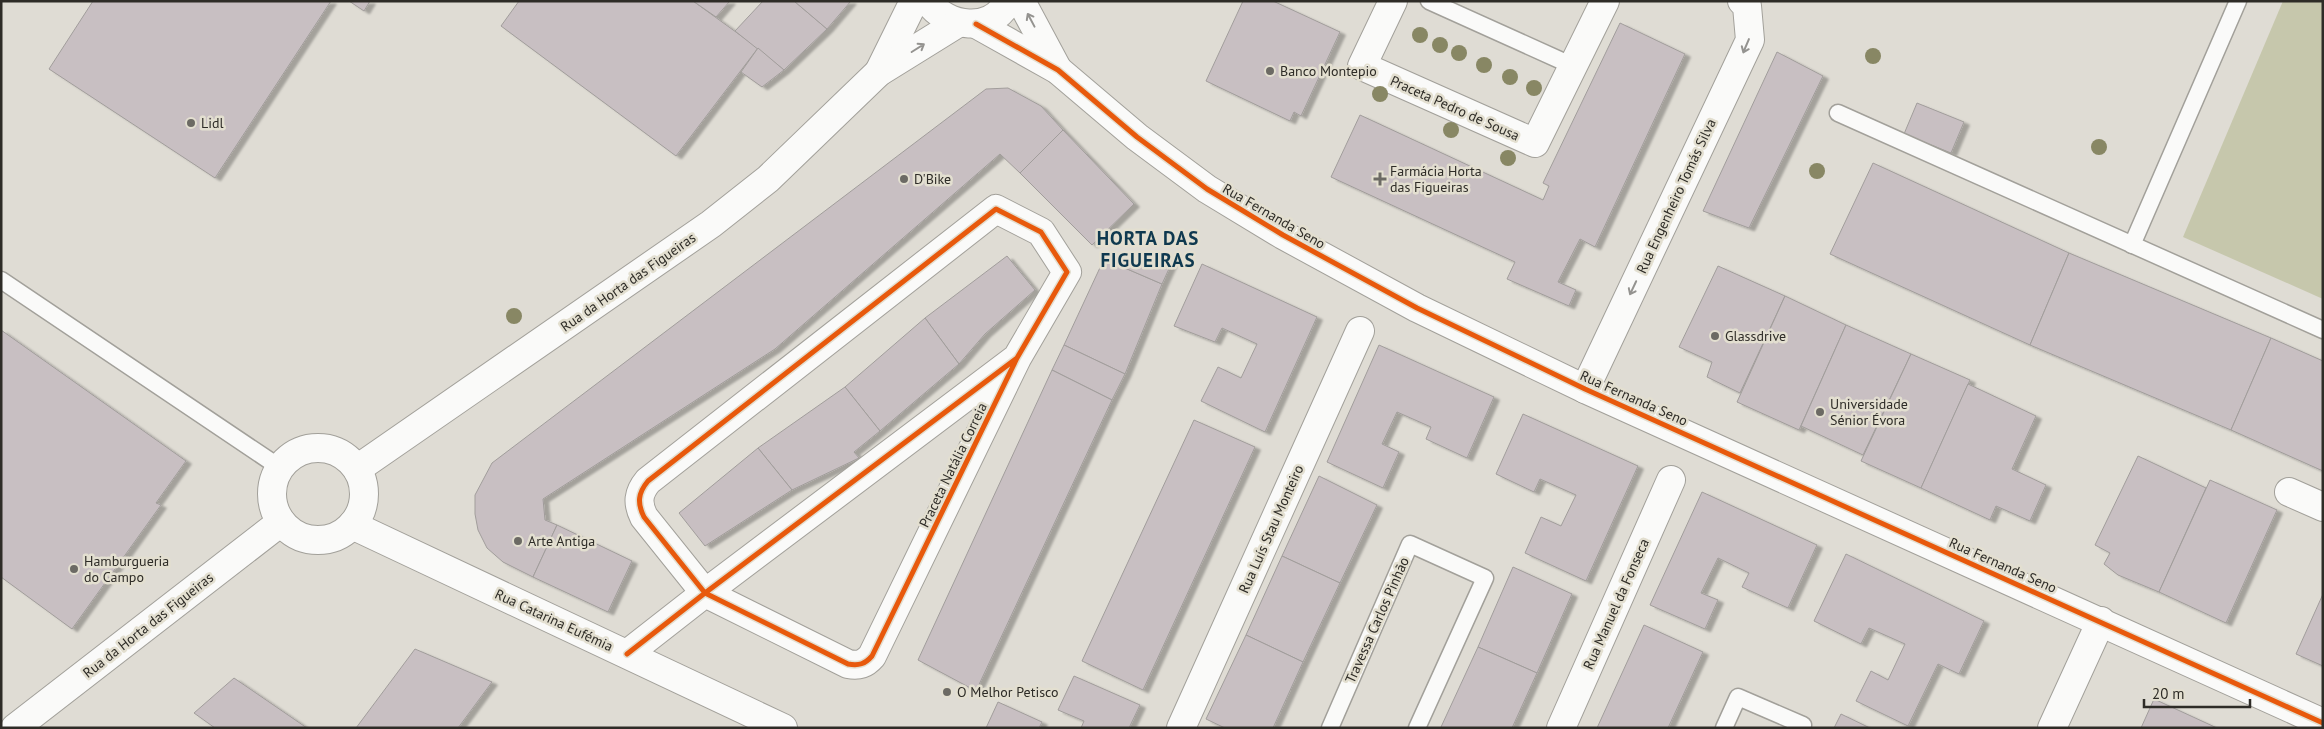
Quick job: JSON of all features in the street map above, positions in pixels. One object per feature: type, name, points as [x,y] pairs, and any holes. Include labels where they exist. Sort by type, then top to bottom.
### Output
[{"type":"street","name":"Rua da Horta das Figueiras","points":[[879,72],[914,1]]},
{"type":"street","name":"Rua Fernanda Seno","points":[[928,1],[941,16],[967,24],[1058,70],[1136,137],[1207,189],[1257,220],[1417,308],[1585,389],[2323,723]]},
{"type":"street","name":"Rua da Horta das Figueiras","points":[[357,469],[710,224],[768,178],[879,72],[967,24],[993,18],[1008,1]]},
{"type":"street","name":"Rua Fernanda Seno","points":[[1021,1],[1058,70]]},
{"type":"street","name":"Praceta Pedro de Sousa","points":[[1393,1],[1362,66],[1535,143],[1605,1]]},
{"type":"street","name":"Rua Engenheiro Tomás Silva","points":[[1585,389],[1750,40],[1747,6],[1742,1]]},
{"type":"street","points":[[705,593],[644,517],[640,508],[639,498],[642,488],[648,481],[996,209],[1041,232],[1067,272],[1017,358]]},
{"type":"street","name":"Rua Luís Stau Monteiro","points":[[1181,728],[1360,331]]},
{"type":"street","name":"Praceta Natália Correia","points":[[705,593],[848,664],[858,666],[866,663],[872,656],[1017,358]]},
{"type":"street","name":"Praceta Natália Correia","points":[[627,654],[1017,358]]},
{"type":"street","points":[[309,448],[328,448],[345,456],[357,469],[364,486],[364,504],[352,525],[343,534],[326,540],[308,540],[291,532],[281,522],[272,502],[272,484],[279,467],[293,454],[309,448]]},
{"type":"street","name":"Rua Manuel da Fonseca","points":[[1560,728],[1671,480]]},
{"type":"street","points":[[2289,492],[2323,507]]},
{"type":"street","name":"Rua da Horta das Figueiras","points":[[15,728],[281,522]]},
{"type":"street","name":"Rua Catarina Eufémia","points":[[352,525],[783,728]]},
{"type":"street","points":[[2052,728],[2101,621]]},
{"type":"lane","points":[[1429,1],[1573,66]]},
{"type":"lane","points":[[2132,245],[2238,1]]},
{"type":"lane","points":[[1838,114],[2323,330]]},
{"type":"lane","points":[[1,280],[279,467]]},
{"type":"lane","name":"Travessa Carlos Pinhão","points":[[1330,728],[1410,544],[1485,578],[1417,728]]},
{"type":"lane","points":[[1724,728],[1738,697],[1804,725],[1802,728]]},
{"type":"green space","points":[[2283,1],[2323,1],[2323,299],[2183,237]]},
{"type":"building","name":"Lidl","points":[[93,1],[331,1],[215,178],[49,69]]},
{"type":"building","points":[[349,1],[370,1],[364,11]]},
{"type":"building","points":[[519,1],[693,1],[758,48],[676,156],[501,26]]},
{"type":"building","points":[[693,1],[730,1],[716,17]]},
{"type":"building","points":[[763,1],[794,1],[827,29],[784,70],[735,31]]},
{"type":"building","points":[[794,1],[851,1],[827,29]]},
{"type":"building","points":[[1243,1],[1273,1],[1340,32],[1301,116],[1294,112],[1290,121],[1206,81]]},
{"type":"building","points":[[1620,23],[1685,54],[1595,247],[1580,239],[1558,282],[1576,290],[1569,306],[1507,279],[1515,262],[1331,177],[1360,115],[1543,200],[1549,186],[1543,183]]},
{"type":"building","points":[[758,48],[784,70],[762,87],[741,72]]},
{"type":"building","points":[[1777,52],[1823,76],[1749,228],[1703,211]]},
{"type":"building","points":[[1008,88],[1041,106],[1063,130],[1020,173],[1000,154],[775,349],[543,499],[545,520],[557,525],[533,577],[503,562],[487,548],[478,530],[475,514],[475,495],[492,463],[986,89]]},
{"type":"building","points":[[1917,103],[1964,122],[1951,153],[1904,134]]},
{"type":"building","points":[[1063,130],[1134,204],[1092,245],[1020,173]]},
{"type":"building","points":[[1873,163],[2069,253],[2030,345],[1830,254]]},
{"type":"building","points":[[2069,253],[2271,338],[2231,430],[2030,345]]},
{"type":"building","points":[[1007,256],[1035,290],[985,334],[959,364],[925,318]]},
{"type":"building","points":[[1104,259],[1162,284],[1125,374],[1064,345]]},
{"type":"building","points":[[1104,259],[1173,260],[1162,284]]},
{"type":"building","points":[[1202,264],[1317,317],[1265,432],[1201,401],[1218,367],[1241,378],[1257,344],[1222,328],[1215,342],[1174,326]]},
{"type":"building","points":[[1718,266],[1785,296],[1740,393],[1707,377],[1712,362],[1679,347]]},
{"type":"building","points":[[1785,296],[1846,325],[1799,430],[1737,402]]},
{"type":"building","points":[[925,318],[959,364],[880,431],[845,387]]},
{"type":"building","points":[[1846,325],[1911,354],[1863,455],[1801,426]]},
{"type":"building","points":[[1,330],[186,461],[156,503],[161,505],[72,629],[1,577]]},
{"type":"building","points":[[2271,338],[2323,361],[2323,471],[2231,430]]},
{"type":"building","points":[[1064,345],[1125,374],[1112,400],[1052,370]]},
{"type":"building","points":[[1379,345],[1494,397],[1467,458],[1426,439],[1431,427],[1397,412],[1382,444],[1399,452],[1383,488],[1327,462]]},
{"type":"building","points":[[1911,354],[1970,380],[1921,488],[1861,461]]},
{"type":"building","points":[[1052,370],[1112,400],[976,691],[918,660]]},
{"type":"building","points":[[1968,384],[2036,416],[2012,469],[2046,485],[2030,521],[1996,506],[1990,520],[1921,488]]},
{"type":"building","points":[[845,387],[880,431],[854,452],[859,458],[792,490],[758,448]]},
{"type":"building","points":[[1523,414],[1638,466],[1586,581],[1525,553],[1541,517],[1561,526],[1576,495],[1540,479],[1534,492],[1496,474]]},
{"type":"building","points":[[1194,420],[1255,447],[1143,690],[1082,661]]},
{"type":"building","points":[[758,448],[792,490],[705,546],[679,513]]},
{"type":"building","points":[[2138,456],[2206,488],[2159,592],[2118,575],[2104,564],[2110,553],[2095,545]]},
{"type":"building","points":[[1319,476],[1377,505],[1340,583],[1282,556]]},
{"type":"building","points":[[2210,480],[2277,510],[2226,623],[2159,592]]},
{"type":"building","points":[[1702,492],[1817,545],[1788,608],[1742,587],[1749,573],[1718,558],[1701,593],[1718,600],[1705,629],[1650,605]]},
{"type":"building","points":[[557,525],[632,561],[608,612],[533,577]]},
{"type":"building","points":[[1846,554],[1984,621],[1959,674],[1938,664],[1908,726],[1856,701],[1871,671],[1888,680],[1905,644],[1869,628],[1861,644],[1814,621]]},
{"type":"building","points":[[1282,556],[1340,583],[1303,662],[1246,635]]},
{"type":"building","points":[[1513,567],[1572,594],[1537,673],[1478,647]]},
{"type":"building","points":[[2323,594],[2323,666],[2296,654]]},
{"type":"building","points":[[1644,625],[1703,652],[1668,728],[1597,728]]},
{"type":"building","points":[[1246,635],[1303,662],[1273,728],[1225,728],[1206,719]]},
{"type":"building","points":[[1478,647],[1537,673],[1512,728],[1443,728],[1441,727]]},
{"type":"building","points":[[415,649],[492,682],[458,728],[356,728]]},
{"type":"building","points":[[1074,676],[1140,705],[1129,728],[1081,728],[1084,721],[1058,710]]},
{"type":"building","points":[[234,678],[307,728],[215,728],[194,713]]},
{"type":"building","points":[[2154,699],[2217,728],[2141,728]]},
{"type":"building","points":[[998,702],[1042,722],[1039,728],[986,728]]},
{"type":"building","points":[[1841,714],[1870,728],[1834,728]]},
{"type":"cycle path","points":[[976,24],[1058,70],[1137,137],[1207,189],[1283,235],[1417,308],[1585,389],[2323,723]]},
{"type":"cycle path","points":[[627,654],[705,593],[1017,358],[872,656],[867,661],[862,664],[848,664],[705,593],[644,517],[640,507],[640,494],[648,481],[996,209],[1041,232],[1067,272],[1017,358]]},
{"type":"place","name":"Banco Montepio","points":[[1270,71]]},
{"type":"place","name":"Lidl","points":[[191,123]]},
{"type":"place","name":"D'Bike","points":[[904,179]]},
{"type":"place","name":"Farmácia Horta das Figueiras","points":[[1380,179]]},
{"type":"place","name":"Glassdrive","points":[[1715,336]]},
{"type":"place","name":"Universidade Sénior Évora","points":[[1820,412]]},
{"type":"place","name":"Arte Antiga","points":[[518,541]]},
{"type":"place","name":"Hamburgueria do Campo","points":[[74,569]]},
{"type":"place","name":"O Melhor Petisco","points":[[947,692]]},
{"type":"district","name":"HORTA DAS FIGUEIRAS","points":[[1148,249]]}]
